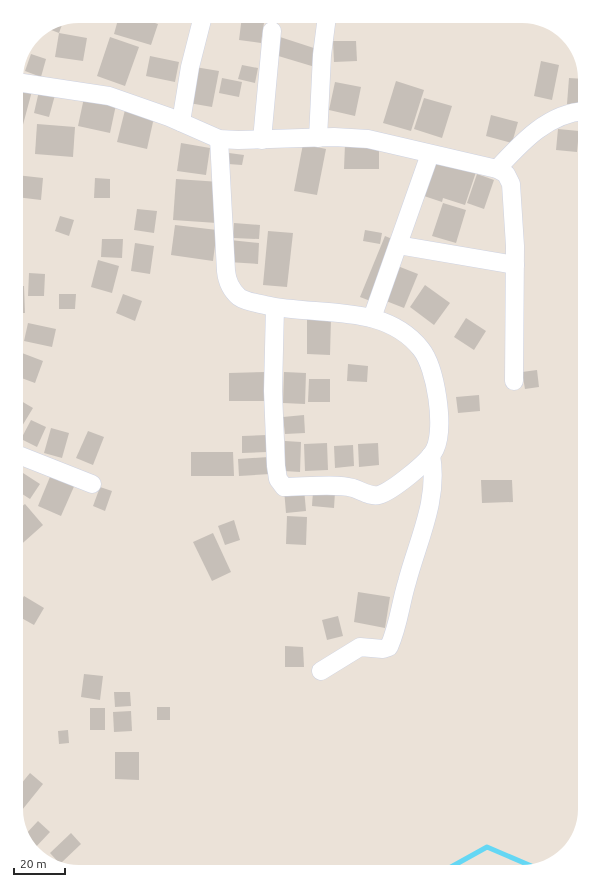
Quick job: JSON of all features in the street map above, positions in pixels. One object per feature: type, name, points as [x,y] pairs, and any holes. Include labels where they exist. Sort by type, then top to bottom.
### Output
[{"type":"street","points":[[181,122],[190,67],[202,23]]},
{"type":"street","points":[[318,138],[322,55],[326,23]]},
{"type":"street","points":[[262,140],[272,31]]},
{"type":"street","points":[[23,83],[109,96],[181,122],[219,139],[368,139],[497,169],[506,174],[510,184],[515,246],[514,381]]},
{"type":"street","points":[[497,169],[512,152],[546,124],[559,116],[578,112]]},
{"type":"street","points":[[219,139],[227,279],[232,289],[240,297],[275,307],[372,318],[390,324],[406,334],[422,350],[432,372],[438,404],[439,432],[435,449],[431,455],[403,480],[380,494],[373,496],[352,488],[341,486],[284,487],[278,478],[276,466],[273,391],[275,307]]},
{"type":"street","points":[[372,318],[430,154]]},
{"type":"street","points":[[398,245],[515,265]]},
{"type":"street","points":[[321,671],[360,647],[383,649],[389,647],[399,623],[404,593],[427,522],[433,484],[431,455]]},
{"type":"street","points":[[23,457],[92,484]]},
{"type":"building","points":[[117,23],[158,24],[151,45],[114,34]]},
{"type":"building","points":[[241,23],[264,23],[261,43],[239,40]]},
{"type":"building","points":[[62,26],[59,33],[51,30]]},
{"type":"building","points":[[59,33],[87,38],[83,61],[55,57]]},
{"type":"building","points":[[110,37],[139,47],[125,86],[97,76]]},
{"type":"building","points":[[280,37],[320,50],[315,67],[275,55]]},
{"type":"building","points":[[333,41],[356,41],[357,61],[334,62]]},
{"type":"building","points":[[31,54],[46,59],[41,77],[25,71]]},
{"type":"building","points":[[150,56],[179,62],[175,82],[146,76]]},
{"type":"building","points":[[541,61],[559,65],[552,100],[534,96]]},
{"type":"building","points":[[242,65],[258,68],[255,83],[238,79]]},
{"type":"building","points":[[195,67],[219,71],[212,107],[189,103]]},
{"type":"building","points":[[222,78],[242,82],[239,97],[219,93]]},
{"type":"building","points":[[569,78],[578,79],[578,105],[567,104]]},
{"type":"building","points":[[396,81],[424,90],[411,131],[383,123]]},
{"type":"building","points":[[335,82],[361,87],[355,116],[329,110]]},
{"type":"building","points":[[23,88],[32,91],[23,125]]},
{"type":"building","points":[[39,91],[55,95],[49,117],[34,113]]},
{"type":"building","points":[[85,93],[117,100],[110,133],[78,126]]},
{"type":"building","points":[[424,98],[452,106],[442,138],[414,129]]},
{"type":"building","points":[[126,106],[155,113],[147,149],[117,142]]},
{"type":"building","points":[[491,115],[518,122],[512,143],[486,136]]},
{"type":"building","points":[[37,124],[75,127],[73,157],[35,154]]},
{"type":"building","points":[[558,129],[578,131],[577,152],[556,150]]},
{"type":"building","points":[[181,143],[210,148],[206,175],[177,171]]},
{"type":"building","points":[[303,144],[326,149],[317,195],[294,191]]},
{"type":"building","points":[[345,144],[379,144],[379,169],[344,169]]},
{"type":"building","points":[[229,153],[244,155],[242,165],[228,164]]},
{"type":"building","points":[[430,157],[477,169],[465,205],[443,198],[442,202],[418,194]]},
{"type":"building","points":[[477,174],[494,180],[484,209],[467,203]]},
{"type":"building","points":[[23,176],[43,178],[41,200],[23,198]]},
{"type":"building","points":[[95,178],[110,179],[110,198],[94,198]]},
{"type":"building","points":[[176,179],[220,182],[217,223],[173,220]]},
{"type":"building","points":[[443,203],[466,210],[456,243],[432,236]]},
{"type":"building","points":[[137,209],[157,211],[154,233],[134,230]]},
{"type":"building","points":[[60,216],[74,220],[69,236],[55,231]]},
{"type":"building","points":[[234,223],[260,225],[259,239],[233,238]]},
{"type":"building","points":[[175,225],[217,230],[213,261],[171,255]]},
{"type":"building","points":[[365,230],[382,233],[380,244],[363,241]]},
{"type":"building","points":[[268,231],[293,233],[287,287],[263,285]]},
{"type":"building","points":[[385,236],[397,241],[373,302],[360,297]]},
{"type":"building","points":[[102,239],[123,239],[122,258],[101,257]]},
{"type":"building","points":[[230,240],[259,243],[258,264],[228,262]]},
{"type":"building","points":[[135,243],[154,246],[150,274],[131,271]]},
{"type":"building","points":[[98,260],[119,266],[112,293],[91,287]]},
{"type":"building","points":[[395,265],[418,274],[404,308],[381,299]]},
{"type":"building","points":[[29,273],[45,274],[44,296],[28,296]]},
{"type":"building","points":[[425,285],[450,303],[434,325],[410,307]]},
{"type":"building","points":[[23,286],[24,286],[25,313],[23,313]]},
{"type":"building","points":[[59,294],[76,294],[75,309],[59,309]]},
{"type":"building","points":[[123,294],[142,301],[135,321],[116,313]]},
{"type":"building","points":[[307,317],[331,318],[330,355],[307,354]]},
{"type":"building","points":[[466,318],[486,331],[474,350],[454,337]]},
{"type":"building","points":[[28,323],[56,329],[52,347],[24,341]]},
{"type":"building","points":[[23,353],[43,361],[35,383],[23,379]]},
{"type":"building","points":[[348,364],[368,366],[367,382],[347,381]]},
{"type":"building","points":[[537,370],[539,387],[525,389],[522,372]]},
{"type":"building","points":[[267,372],[267,401],[229,401],[229,373]]},
{"type":"building","points":[[284,372],[306,373],[305,404],[283,403]]},
{"type":"building","points":[[309,379],[330,379],[330,402],[308,402]]},
{"type":"building","points":[[479,395],[480,411],[458,413],[456,397]]},
{"type":"building","points":[[23,402],[33,408],[23,424]]},
{"type":"building","points":[[304,415],[305,433],[285,434],[283,417]]},
{"type":"building","points":[[31,420],[46,427],[37,447],[23,440],[23,435]]},
{"type":"building","points":[[51,428],[69,433],[62,458],[44,453]]},
{"type":"building","points":[[88,431],[104,437],[93,465],[76,458]]},
{"type":"building","points":[[267,435],[267,452],[242,453],[242,436]]},
{"type":"building","points":[[285,441],[301,442],[300,472],[284,471]]},
{"type":"building","points":[[327,443],[328,470],[305,471],[304,444]]},
{"type":"building","points":[[378,443],[379,465],[359,467],[358,444]]},
{"type":"building","points":[[353,445],[354,466],[335,468],[334,446]]},
{"type":"building","points":[[191,452],[233,452],[234,476],[191,476]]},
{"type":"building","points":[[269,457],[270,474],[239,476],[238,459]]},
{"type":"building","points":[[52,472],[76,482],[61,516],[38,506]]},
{"type":"building","points":[[23,473],[40,484],[30,499],[23,494]]},
{"type":"building","points":[[481,480],[512,480],[513,502],[482,503]]},
{"type":"building","points":[[100,487],[112,491],[105,511],[93,506]]},
{"type":"building","points":[[304,488],[306,511],[286,513],[284,489]]},
{"type":"building","points":[[313,491],[335,492],[334,508],[312,506]]},
{"type":"building","points":[[25,504],[43,525],[23,543],[23,506]]},
{"type":"building","points":[[287,516],[307,517],[306,545],[286,544]]},
{"type":"building","points":[[234,520],[240,540],[225,545],[218,526]]},
{"type":"building","points":[[213,533],[231,572],[212,581],[193,542]]},
{"type":"building","points":[[358,592],[390,597],[385,628],[354,622]]},
{"type":"building","points":[[24,596],[44,608],[34,625],[23,619]]},
{"type":"building","points":[[338,616],[343,636],[327,640],[322,620]]},
{"type":"building","points":[[285,646],[303,647],[304,667],[285,667]]},
{"type":"building","points":[[84,674],[103,676],[100,700],[81,697]]},
{"type":"building","points":[[114,692],[130,692],[131,706],[115,707]]},
{"type":"building","points":[[157,707],[170,707],[170,720],[157,720]]},
{"type":"building","points":[[90,708],[105,708],[105,730],[90,730]]},
{"type":"building","points":[[131,711],[132,731],[114,732],[113,712]]},
{"type":"building","points":[[68,730],[69,743],[59,744],[58,731]]},
{"type":"building","points":[[115,752],[139,752],[139,780],[115,779]]},
{"type":"building","points":[[30,773],[43,784],[23,809],[23,782]]},
{"type":"building","points":[[38,821],[50,832],[37,846],[28,832]]},
{"type":"building","points":[[71,833],[81,844],[62,862],[57,860],[50,853]]},
{"type":"waterway","points":[[455,865],[487,847],[529,865]]}]
